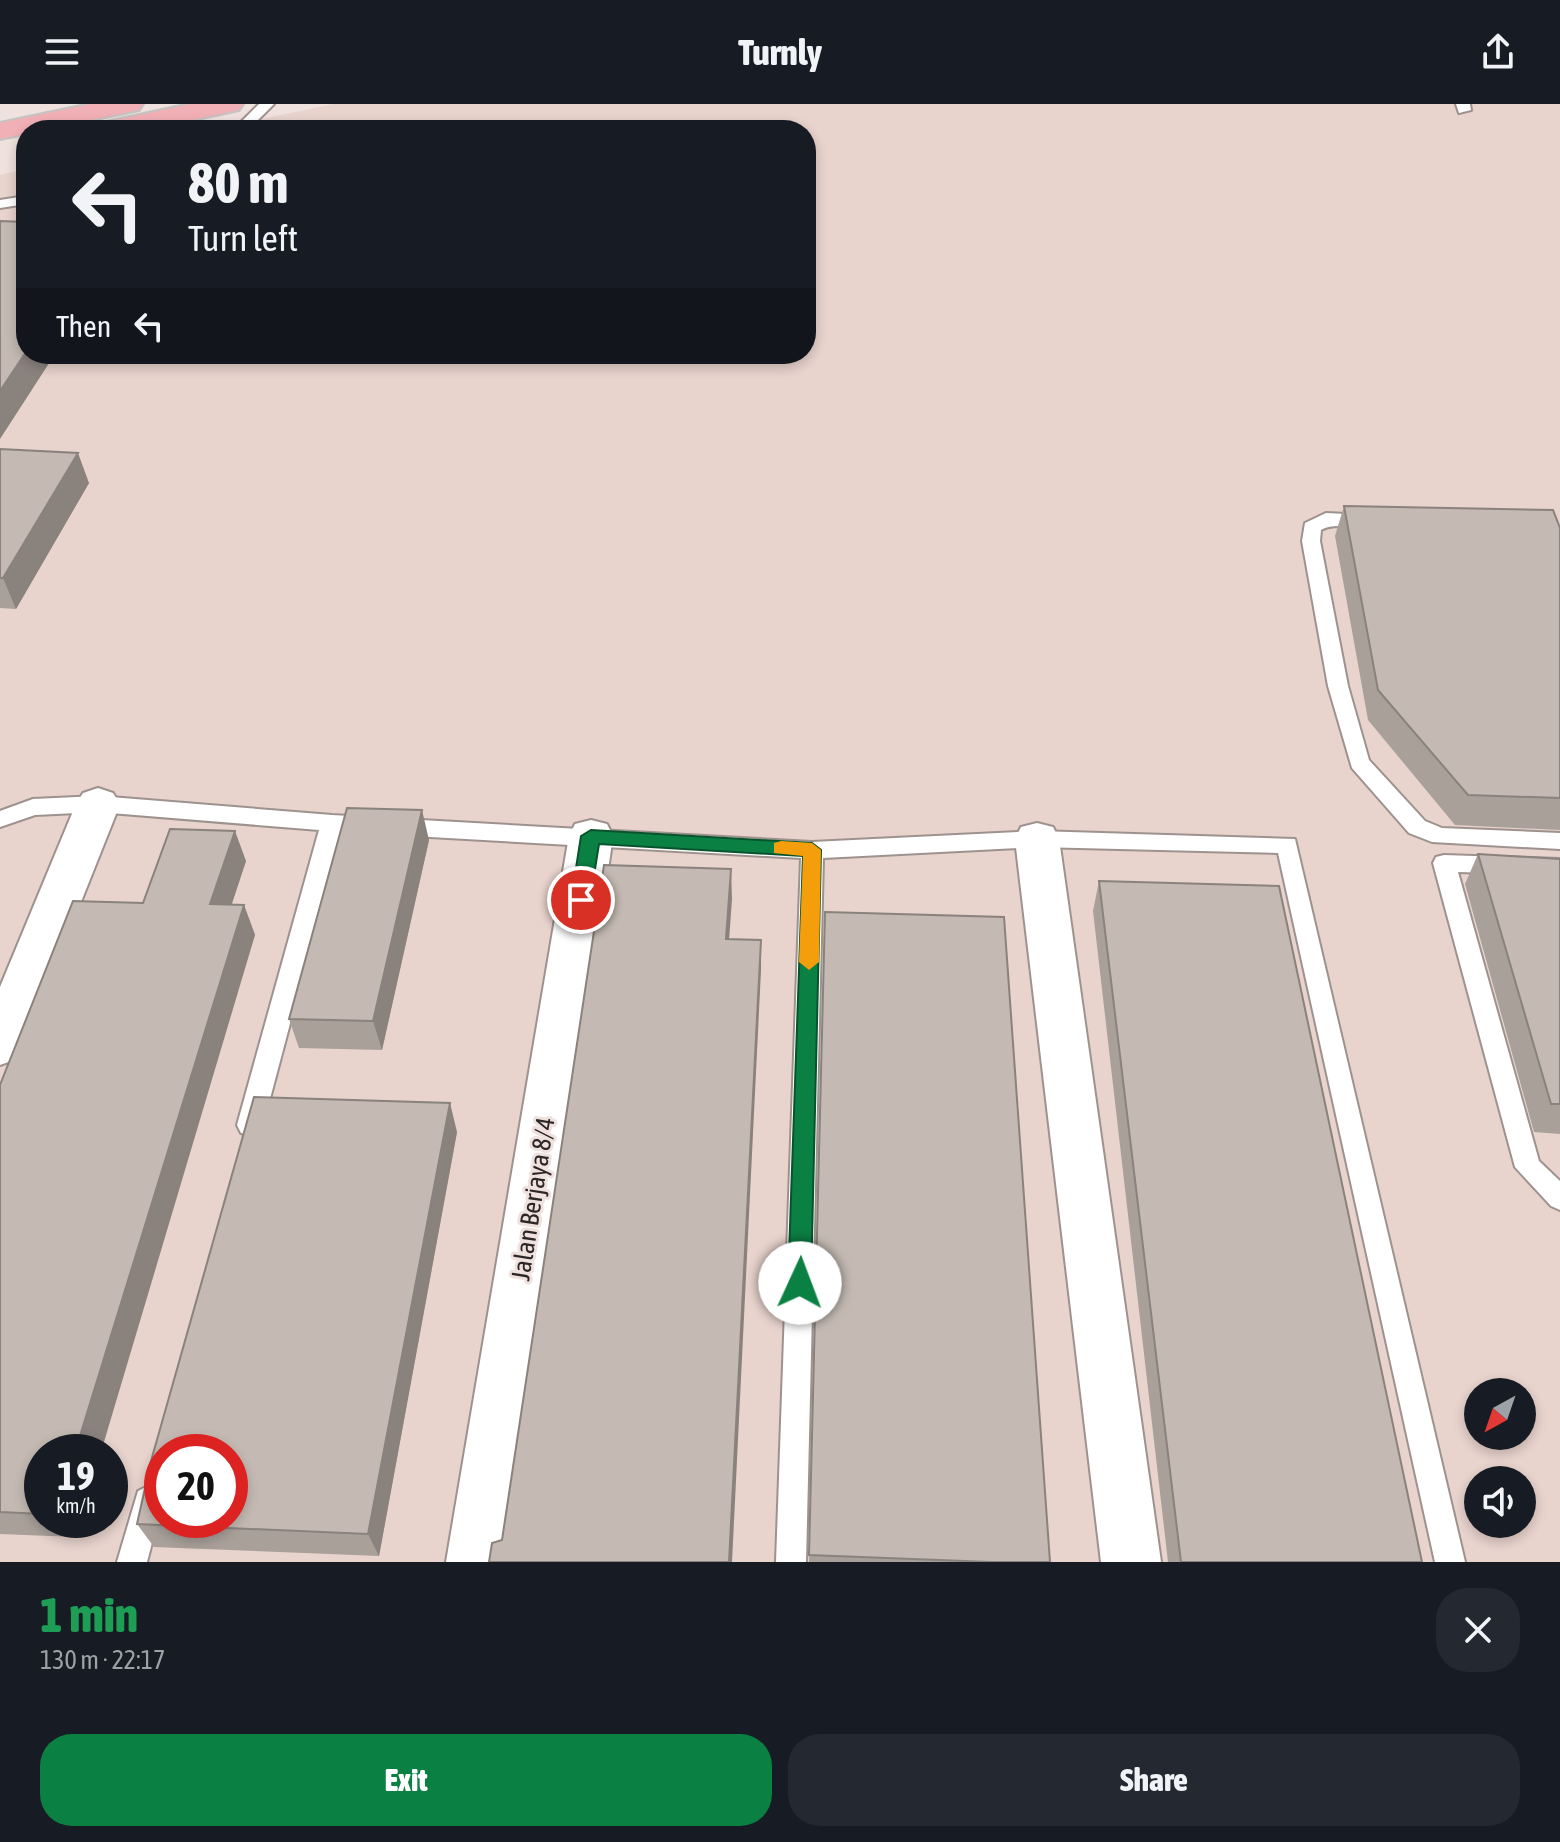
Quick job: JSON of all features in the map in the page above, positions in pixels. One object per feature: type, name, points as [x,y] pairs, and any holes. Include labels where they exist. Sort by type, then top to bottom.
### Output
[{"type":"main road","points":[[53,120],[129,104]]},
{"type":"main road","points":[[154,120],[229,104]]},
{"type":"street","points":[[0,1045],[98,804]]},
{"type":"street","name":"Jalan Berjaya 8/4","points":[[476,1562],[591,836]]},
{"type":"street","points":[[1037,839],[1131,1562]]},
{"type":"lane","points":[[250,120],[267,104]]},
{"type":"lane","points":[[1389,522],[1326,519],[1312,527],[1311,541],[1338,686],[1359,763],[1417,827],[1440,836],[1560,841]]},
{"type":"lane","points":[[0,819],[33,807],[98,804],[332,823],[812,850],[1037,839],[1287,845],[1450,1562]]},
{"type":"lane","points":[[244,1146],[332,823]]},
{"type":"lane","points":[[791,1562],[812,850]]},
{"type":"lane","points":[[1560,867],[1444,863],[1528,1167],[1560,1198]]},
{"type":"lane","points":[[132,1562],[144,1518]]},
{"type":"shaded area","points":[[333,104],[1560,104],[1560,1562],[0,1562],[0,175],[16,171],[16,364],[816,364],[816,120],[257,120]]},
{"type":"building","points":[[0,221],[16,222],[18,364],[0,391]]},
{"type":"building","points":[[0,449],[78,453],[3,578],[0,578]]},
{"type":"building","points":[[1344,506],[1553,510],[1560,528],[1560,798],[1468,795],[1378,690]]},
{"type":"building","points":[[347,808],[422,810],[373,1021],[289,1019]]},
{"type":"building","points":[[170,829],[235,831],[210,904],[244,905],[81,1434],[24,1434],[24,1513],[0,1512],[0,1085],[73,901],[143,903]]},
{"type":"building","points":[[1478,854],[1560,859],[1560,1104],[1551,1104]]},
{"type":"building","points":[[604,865],[731,869],[726,939],[761,940],[729,1562],[489,1562],[492,1543],[502,1540]]},
{"type":"building","points":[[1099,881],[1279,886],[1422,1562],[1181,1562]]},
{"type":"building","points":[[825,912],[1004,917],[1050,1562],[809,1555]]},
{"type":"building","points":[[254,1097],[450,1103],[368,1534],[248,1529],[248,1434],[159,1434]]},
{"type":"building","points":[[144,1492],[144,1524],[137,1524]]},
{"type":"slow traffic","points":[[781,848],[812,850],[809,962]]},
{"type":"route","points":[[581,900],[591,836],[812,850],[800,1283]]}]
